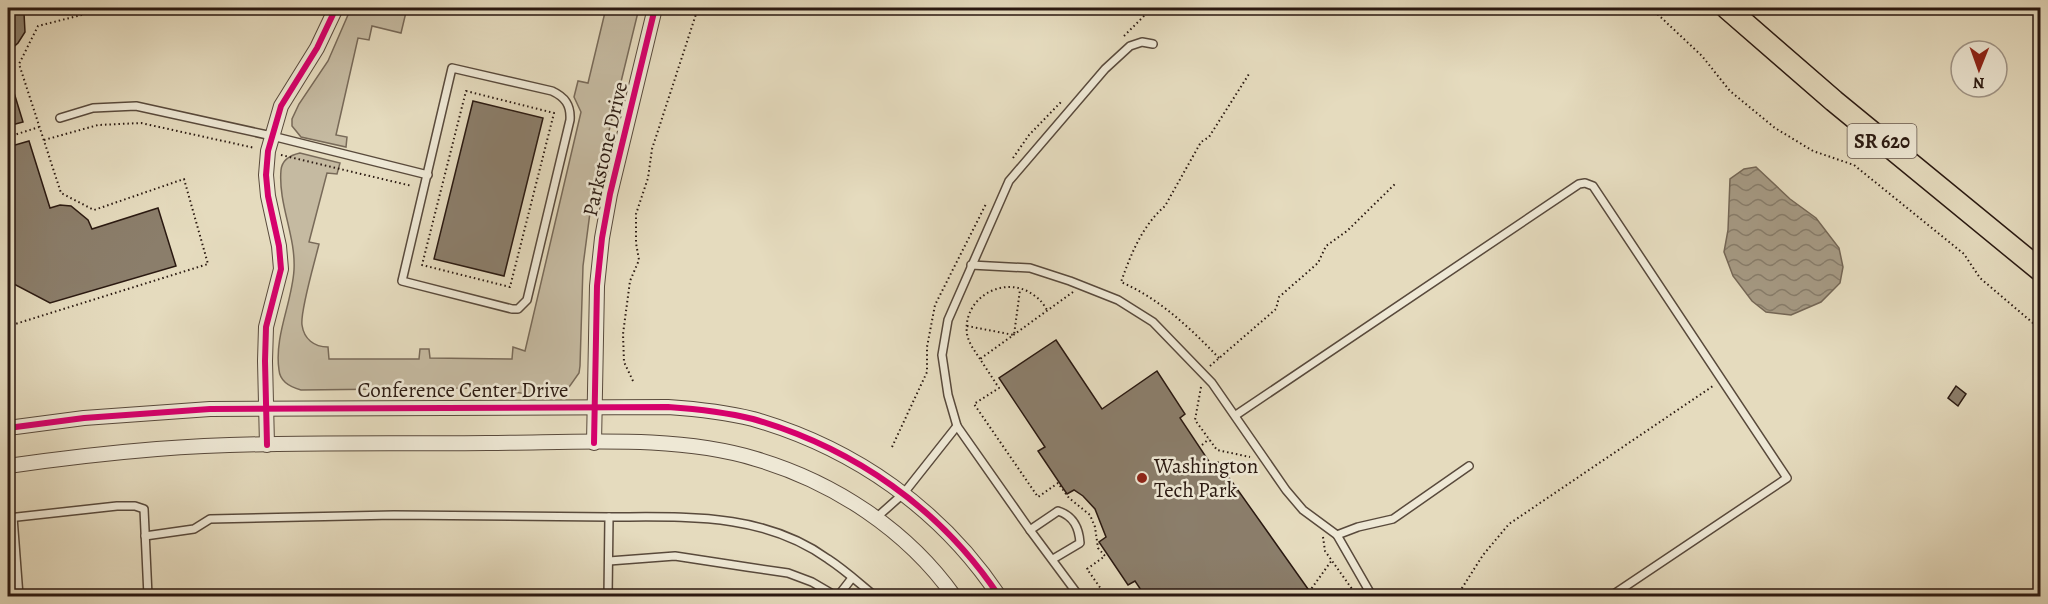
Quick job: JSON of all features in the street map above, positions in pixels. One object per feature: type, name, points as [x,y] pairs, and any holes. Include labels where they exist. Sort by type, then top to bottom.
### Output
[{"type":"main road","name":"SR 620","points":[[1727,8],[1834,101],[2040,270]]},
{"type":"street","points":[[267,445],[266,327],[281,269],[279,246],[268,196],[268,151],[281,106],[317,48],[336,8]]},
{"type":"street","name":"Parkstone Drive","points":[[594,443],[597,286],[602,238],[610,194],[655,8]]},
{"type":"street","name":"Conference Center Drive","points":[[8,428],[141,413],[210,409],[668,406],[713,411],[752,419],[793,433],[838,452],[874,471],[904,493],[947,532],[982,570],[999,597]]},
{"type":"street","points":[[8,466],[157,449],[267,445],[594,443],[693,446],[728,451],[789,470],[836,492],[876,518],[938,574],[954,597]]},
{"type":"lane","points":[[1079,597],[957,426],[948,395],[942,355],[948,320],[1010,182],[1105,69],[1130,46],[1142,42],[1153,44]]},
{"type":"lane","points":[[452,68],[552,91],[565,99],[569,106],[570,120],[527,300],[518,309],[402,281],[429,175],[452,68]]},
{"type":"lane","points":[[60,118],[93,108],[136,106],[272,136],[429,175]]},
{"type":"lane","points":[[1236,416],[1579,184],[1593,186],[1787,478],[1611,597]]},
{"type":"lane","points":[[971,265],[1030,268],[1070,280],[1118,300],[1153,322],[1203,373],[1236,416],[1286,490],[1303,510],[1337,535],[1372,597]]},
{"type":"lane","points":[[876,518],[904,493],[957,426]]},
{"type":"lane","points":[[1337,535],[1358,527],[1393,519],[1469,466]]},
{"type":"lane","points":[[20,597],[10,518],[135,506],[144,509],[148,597]]},
{"type":"lane","points":[[1030,530],[1058,511],[1073,520],[1080,543],[1053,559]]},
{"type":"lane","points":[[145,536],[194,529],[210,519],[394,515],[730,520],[764,528],[827,558],[875,597]]},
{"type":"lane","points":[[608,597],[609,517]]},
{"type":"lane","points":[[609,561],[675,556],[788,573],[812,582],[837,597],[852,578]]},
{"type":"path","points":[[8,312],[12,325],[208,264],[184,179],[94,210],[61,193],[19,64],[38,26],[109,8]]},
{"type":"path","points":[[633,381],[624,363],[622,334],[630,281],[639,260],[636,243],[636,214],[648,178],[652,149],[698,8]]},
{"type":"path","points":[[1651,8],[1701,56],[1730,91],[1775,128],[1813,150],[1854,165],[1964,254],[1980,278],[2040,329]]},
{"type":"path","points":[[1219,358],[1171,312],[1135,288],[1121,282],[1130,255],[1142,234],[1156,214],[1166,206],[1201,142],[1209,137],[1249,74]]},
{"type":"path","points":[[465,91],[554,113],[510,287],[422,265],[440,193],[465,91]]},
{"type":"path","points":[[44,140],[98,125],[141,123],[440,193]]},
{"type":"path","points":[[8,137],[39,127]]},
{"type":"path","points":[[1254,459],[1217,450],[1195,420],[1201,390],[1197,379],[1276,309],[1279,297],[1318,263],[1326,246],[1347,231],[1396,183]]},
{"type":"path","points":[[1048,311],[1034,295],[1020,289],[1004,287],[981,296],[972,307],[967,326],[971,346],[999,388],[974,404],[1038,497],[1058,483],[1069,498],[1090,515],[1095,527],[1098,548],[1105,556],[1087,569],[1106,597]]},
{"type":"path","points":[[1014,335],[1020,289]]},
{"type":"path","points":[[980,359],[1076,291]]},
{"type":"path","points":[[967,326],[1014,335]]},
{"type":"path","points":[[1456,597],[1483,555],[1509,524],[1722,381]]},
{"type":"path","points":[[1202,445],[1209,439]]},
{"type":"path","points":[[1320,531],[1325,551],[1357,597]]},
{"type":"path","points":[[1309,592],[1332,560]]},
{"type":"shaded area","points":[[351,8],[407,8],[401,33],[372,26],[369,40],[358,38],[336,135],[347,137],[346,147],[301,137],[292,126],[292,119],[299,104],[328,61]]},
{"type":"shaded area","points":[[606,8],[639,8],[591,205],[583,266],[580,366],[579,373],[567,390],[554,397],[480,388],[301,390],[286,383],[281,378],[278,357],[281,332],[293,282],[294,257],[282,195],[281,170],[288,158],[300,153],[340,163],[337,174],[327,173],[309,242],[319,244],[302,318],[303,330],[307,338],[318,346],[328,347],[329,359],[419,359],[420,349],[429,349],[430,358],[512,359],[513,347],[525,351],[581,112],[574,97],[578,81],[588,83]]},
{"type":"water","points":[[1756,167],[1790,199],[1816,218],[1839,248],[1843,267],[1840,283],[1821,302],[1791,315],[1766,312],[1752,301],[1733,276],[1724,252],[1728,230],[1730,179],[1744,169]]},
{"type":"building","points":[[8,8],[40,8],[24,13],[25,32],[8,52]]},
{"type":"building","points":[[8,73],[23,122],[8,126]]},
{"type":"building","points":[[473,101],[543,118],[504,276],[434,259]]},
{"type":"building","points":[[29,141],[50,208],[60,205],[71,206],[88,220],[92,229],[158,208],[176,266],[50,303],[10,282],[8,275],[8,147]]},
{"type":"building","name":"Washington Tech Park","points":[[1056,340],[1102,409],[1157,371],[1185,414],[1180,418],[1212,466],[1218,462],[1313,596],[1145,596],[1135,581],[1128,585],[1099,542],[1106,537],[1095,509],[1074,490],[1067,494],[1038,451],[1045,447],[999,378]]},
{"type":"building","points":[[1956,386],[1966,394],[1958,406],[1948,398]]},
{"type":"cycle path","points":[[267,445],[266,327],[281,269],[279,246],[268,196],[266,175],[268,151],[281,106],[317,48],[336,8]]},
{"type":"cycle path","points":[[594,443],[597,286],[602,238],[610,194],[655,8]]},
{"type":"cycle path","points":[[8,428],[84,418],[210,409],[668,407],[721,413],[753,419],[790,431],[860,465],[892,486],[922,509],[950,536],[999,596]]},
{"type":"place","name":"Washington Tech Park","points":[[1142,478]]}]
